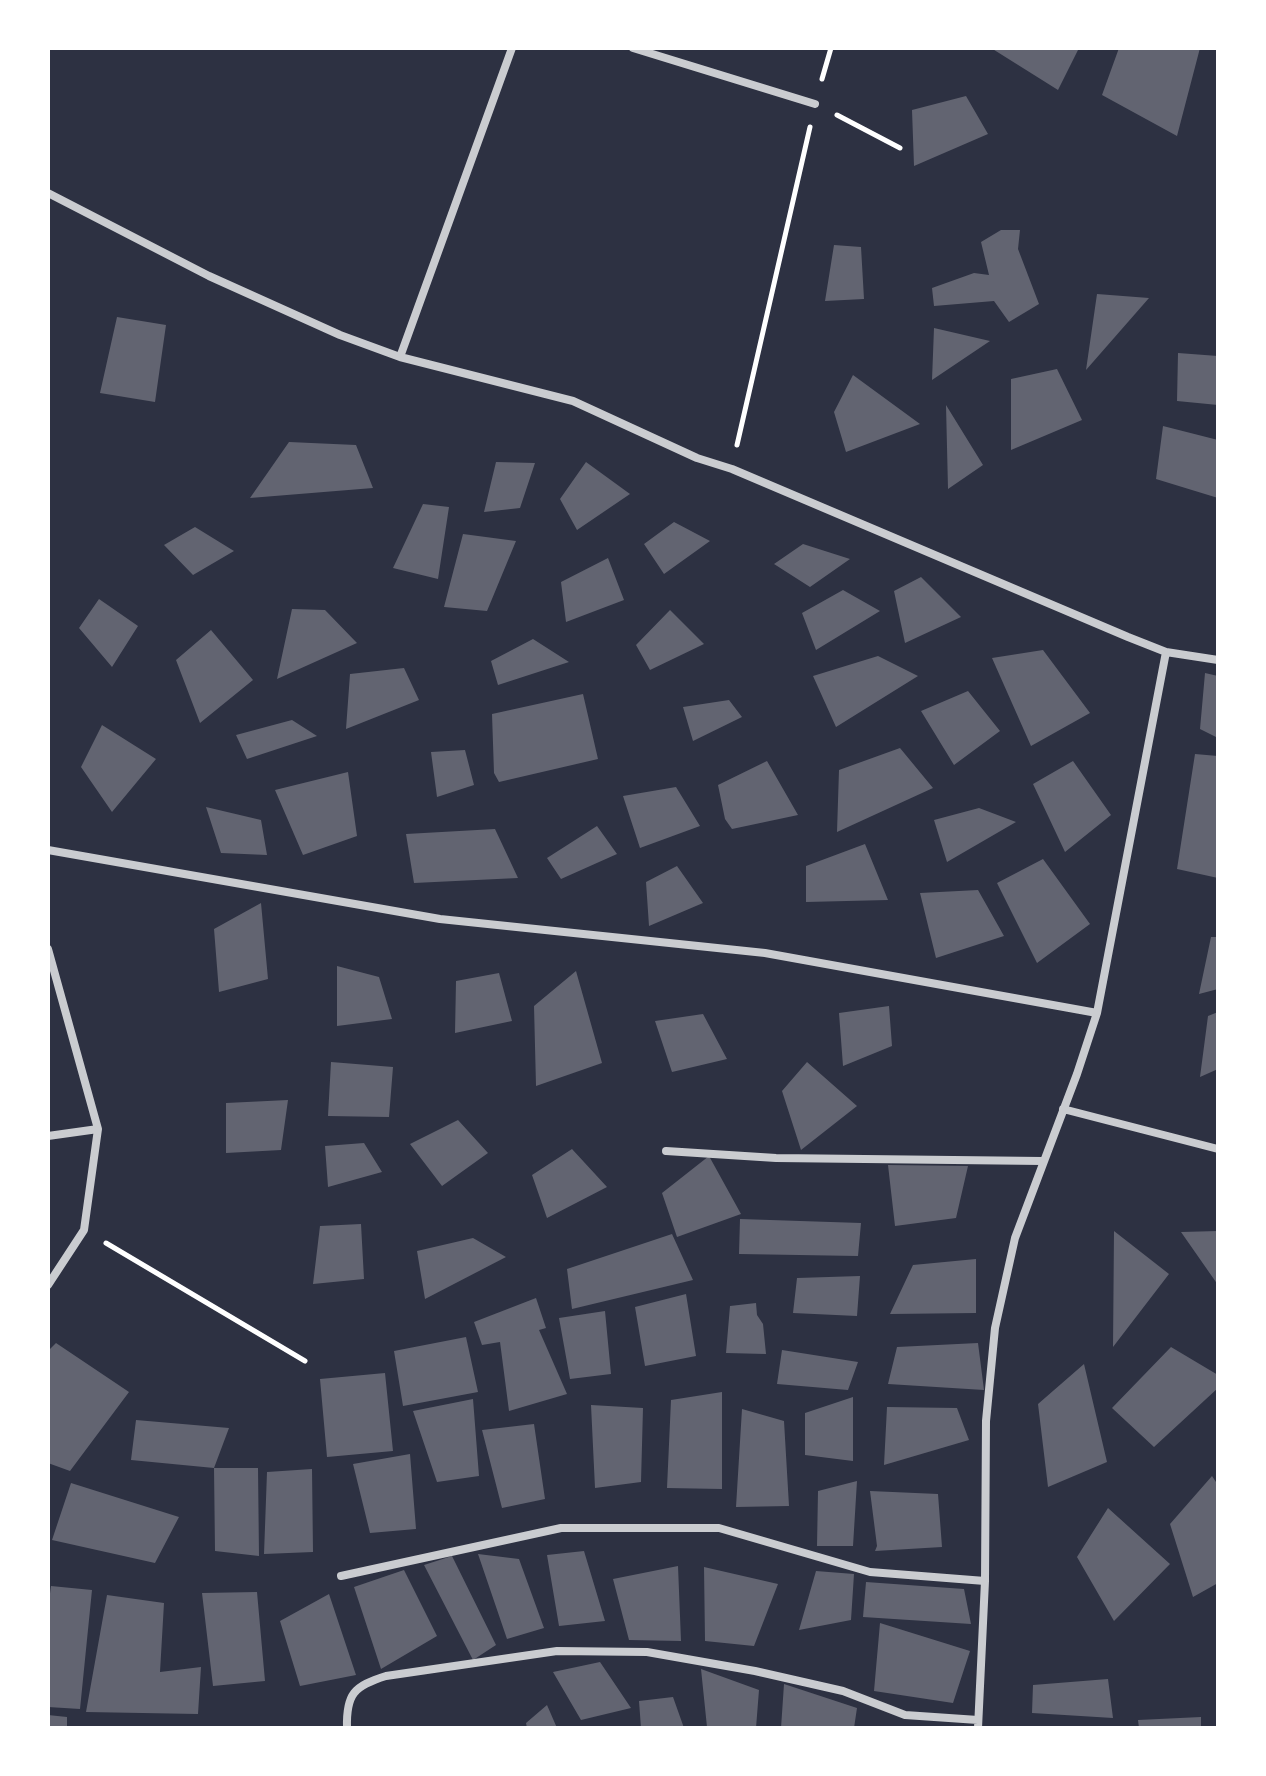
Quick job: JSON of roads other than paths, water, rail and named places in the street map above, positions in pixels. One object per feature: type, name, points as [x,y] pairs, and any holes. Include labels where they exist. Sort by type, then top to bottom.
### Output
[{"type":"street","points":[[400,357],[512,48]]},
{"type":"street","points":[[633,48],[815,104]]},
{"type":"street","points":[[48,193],[209,276],[340,335],[400,357],[573,401],[697,458],[732,469],[1166,652],[1218,660]]},
{"type":"street","points":[[347,1728],[348,1702],[353,1693],[370,1681],[386,1676],[557,1651],[647,1652],[755,1671],[843,1691],[905,1715],[978,1724],[985,1581],[986,1421],[995,1328],[1015,1238],[1097,1013],[1166,652]]},
{"type":"street","points":[[48,850],[440,919],[765,953],[1097,1013]]},
{"type":"street","points":[[48,949],[98,1129],[84,1230],[48,1285]]},
{"type":"street","points":[[1063,1109],[1218,1149]]},
{"type":"street","points":[[48,1136],[98,1129]]},
{"type":"street","points":[[666,1151],[776,1158],[1042,1161]]},
{"type":"street","points":[[341,1576],[561,1528],[719,1528],[870,1572],[985,1581]]}]
